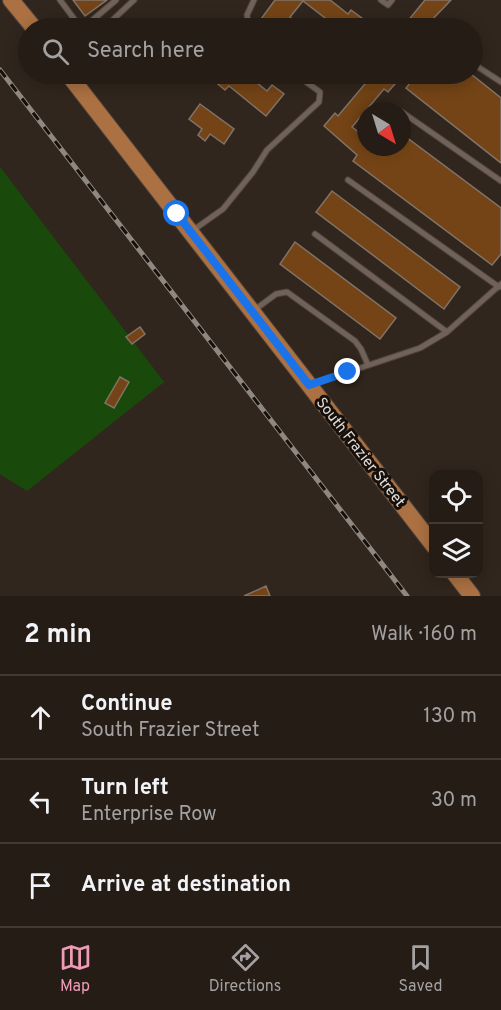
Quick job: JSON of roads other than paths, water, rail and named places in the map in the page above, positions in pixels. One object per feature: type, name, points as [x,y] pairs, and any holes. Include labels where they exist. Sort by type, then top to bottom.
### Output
[{"type":"main road","points":[[12,0],[26,18]]},
{"type":"main road","name":"South Frazier Street","points":[[76,84],[429,540]]},
{"type":"main road","points":[[459,578],[472,596]]},
{"type":"lane","points":[[60,0],[74,18]]},
{"type":"lane","points":[[95,18],[116,0]]},
{"type":"lane","points":[[115,18],[134,0]]},
{"type":"lane","points":[[247,18],[254,0]]},
{"type":"lane","points":[[381,0],[388,5],[392,0]]},
{"type":"lane","points":[[483,70],[501,82]]},
{"type":"lane","points":[[191,232],[223,208],[253,172],[267,150],[319,102],[320,92],[309,84]]},
{"type":"lane","points":[[411,119],[501,181]]},
{"type":"lane","points":[[309,385],[420,348],[447,332],[500,285],[348,180]]},
{"type":"lane","points":[[315,234],[447,332]]},
{"type":"lane","points":[[253,312],[276,294],[287,292],[355,341],[362,349],[368,365]]},
{"type":"railway","points":[[0,70],[407,596]]}]
